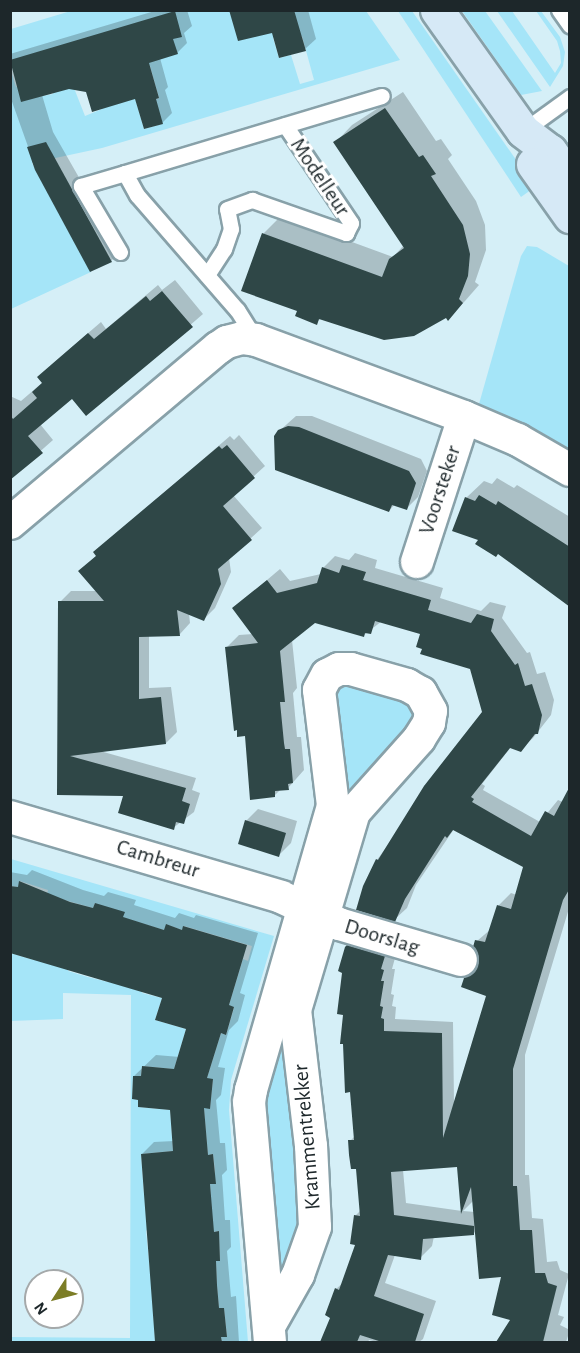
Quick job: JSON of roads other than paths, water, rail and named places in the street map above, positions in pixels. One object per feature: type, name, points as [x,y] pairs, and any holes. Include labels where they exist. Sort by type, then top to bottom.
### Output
[{"type":"main road","points":[[437,10],[523,131],[550,151],[570,180]]},
{"type":"main road","points":[[523,131],[532,162],[570,216]]},
{"type":"street","points":[[10,523],[227,342],[242,338],[256,340],[464,417],[518,440],[570,470]]},
{"type":"street","name":"Voorsteker","points":[[417,562],[464,417]]},
{"type":"street","name":"Krammentrekker","points":[[269,1334],[249,1102],[261,1053],[286,1009],[344,809]]},
{"type":"street","name":"Cambreur","points":[[10,817],[281,897],[314,912]]},
{"type":"street","name":"Doorslag","points":[[314,912],[339,924],[461,960]]},
{"type":"street","name":"Krammentrekker","points":[[269,1334],[298,1275],[315,1227],[311,1146],[286,1009]]},
{"type":"lane","points":[[559,10],[570,26]]},
{"type":"lane","points":[[285,125],[382,96]]},
{"type":"lane","points":[[523,131],[570,97]]},
{"type":"lane","name":"Modelleur","points":[[120,252],[81,186],[285,125],[351,223],[346,233],[252,200],[227,209],[231,229],[224,249],[207,274]]},
{"type":"lane","points":[[125,173],[137,195],[237,310],[256,340]]}]
